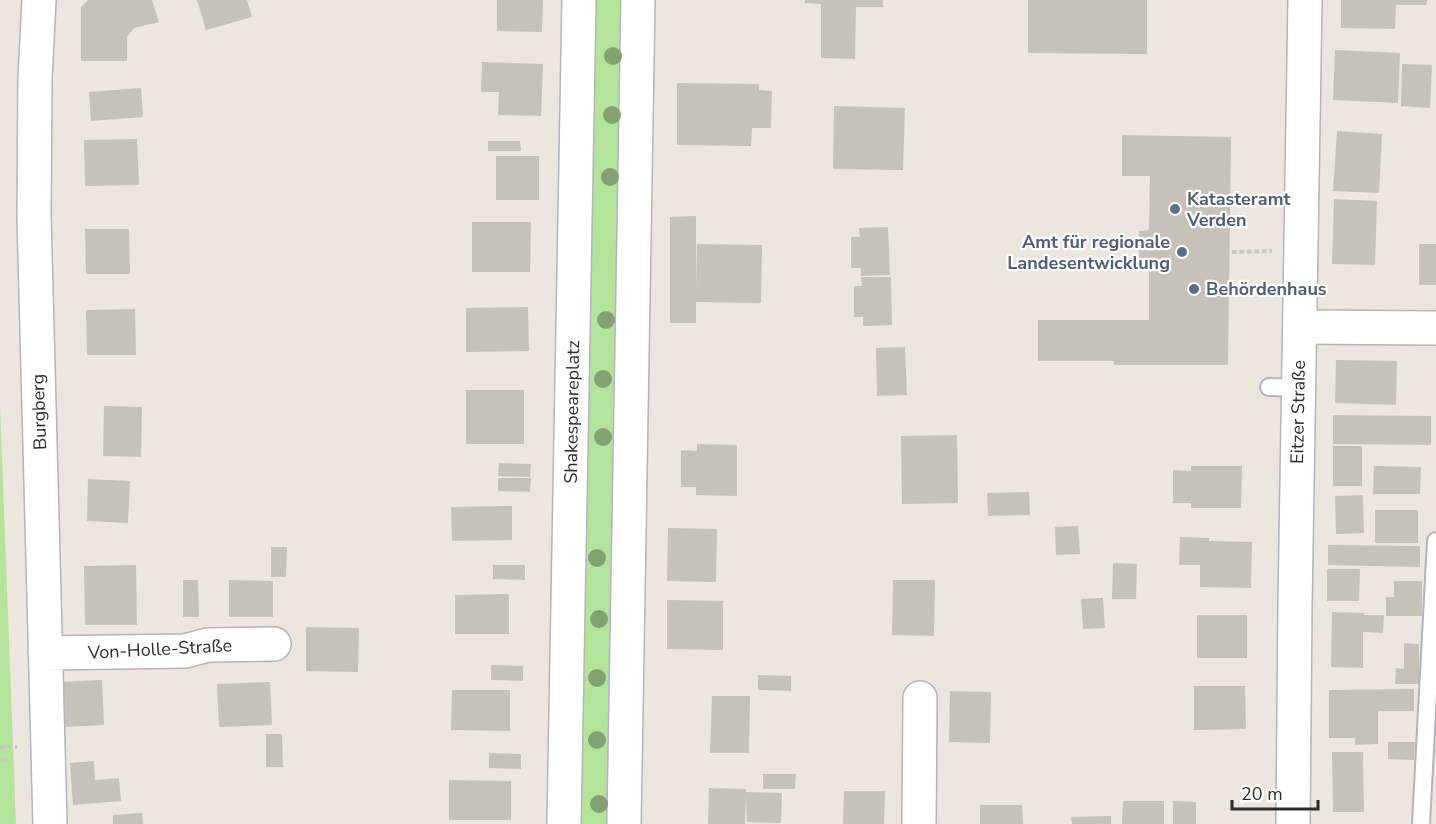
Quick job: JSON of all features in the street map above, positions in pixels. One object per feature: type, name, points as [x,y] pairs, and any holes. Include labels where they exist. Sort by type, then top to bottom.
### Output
[{"type":"street","name":"Burgberg","points":[[39,0],[35,79],[34,216],[50,824]]},
{"type":"street","name":"Shakespeareplatz","points":[[564,824],[579,0]]},
{"type":"street","points":[[624,824],[638,0]]},
{"type":"street","name":"Eitzer Straße","points":[[1293,824],[1295,594],[1284,387],[1300,327],[1305,0]]},
{"type":"street","points":[[1300,327],[1436,328]]},
{"type":"street","name":"Von-Holle-Straße","points":[[45,653],[185,651],[208,645],[274,644]]},
{"type":"street","points":[[919,824],[920,698]]},
{"type":"lane","points":[[1421,824],[1436,541]]},
{"type":"path","points":[[1232,252],[1275,251]]},
{"type":"path","points":[[0,747],[8,747]]},
{"type":"path","points":[[0,760],[8,759]]},
{"type":"green space","points":[[591,0],[629,0],[615,824],[574,824]]},
{"type":"green space","points":[[0,405],[16,824],[0,824]]},
{"type":"building","points":[[88,0],[152,0],[159,22],[134,28],[127,37],[127,61],[81,61],[81,7]]},
{"type":"building","points":[[197,0],[247,0],[252,17],[206,30]]},
{"type":"building","points":[[497,0],[543,0],[542,32],[497,31]]},
{"type":"building","points":[[805,0],[883,0],[883,7],[856,7],[855,59],[821,58],[821,4],[805,3]]},
{"type":"building","points":[[1028,0],[1147,0],[1147,54],[1028,53]]},
{"type":"building","points":[[1341,0],[1427,0],[1426,5],[1396,5],[1395,29],[1341,28]]},
{"type":"building","points":[[1335,50],[1400,53],[1398,103],[1333,100]]},
{"type":"building","points":[[482,62],[543,64],[541,116],[498,115],[499,92],[481,92]]},
{"type":"building","points":[[1402,64],[1432,65],[1430,108],[1401,106]]},
{"type":"building","points":[[677,83],[759,84],[759,90],[772,91],[771,128],[752,128],[751,146],[677,145]]},
{"type":"building","points":[[141,88],[143,117],[91,121],[89,92]]},
{"type":"building","points":[[834,106],[905,108],[903,170],[833,169]]},
{"type":"building","points":[[1337,131],[1382,134],[1379,193],[1333,191]]},
{"type":"building","points":[[1122,135],[1231,137],[1228,365],[1114,365],[1114,361],[1038,361],[1038,320],[1149,320],[1149,260],[1139,260],[1139,231],[1149,230],[1150,176],[1122,176]]},
{"type":"building","points":[[137,139],[139,185],[85,186],[84,140]]},
{"type":"building","points":[[488,141],[520,141],[521,151],[488,151]]},
{"type":"building","points":[[496,156],[539,156],[539,200],[496,200]]},
{"type":"building","points":[[1334,199],[1377,201],[1375,265],[1332,264]]},
{"type":"building","points":[[696,216],[696,289],[697,244],[762,245],[761,303],[696,302],[696,323],[670,323],[670,217]]},
{"type":"building","points":[[472,222],[531,222],[530,272],[472,272]]},
{"type":"building","points":[[888,227],[890,275],[861,276],[861,268],[851,268],[851,237],[860,237],[859,228]]},
{"type":"building","points":[[85,229],[129,229],[130,274],[86,274]]},
{"type":"building","points":[[1419,244],[1436,244],[1436,285],[1419,285]]},
{"type":"building","points":[[861,277],[891,277],[892,325],[863,326],[863,317],[854,317],[854,286],[862,286]]},
{"type":"building","points":[[528,307],[529,351],[466,352],[466,308]]},
{"type":"building","points":[[135,309],[136,355],[87,355],[86,310]]},
{"type":"building","points":[[905,347],[907,395],[877,396],[876,348]]},
{"type":"building","points":[[1336,360],[1397,361],[1396,405],[1335,403]]},
{"type":"building","points":[[466,390],[524,390],[524,444],[466,444]]},
{"type":"building","points":[[104,406],[142,407],[141,457],[103,456]]},
{"type":"building","points":[[1333,415],[1431,416],[1431,445],[1333,444]]},
{"type":"building","points":[[957,435],[958,503],[902,504],[901,436]]},
{"type":"building","points":[[697,444],[737,445],[737,496],[696,495],[696,487],[681,487],[681,450],[697,451]]},
{"type":"building","points":[[1333,446],[1362,446],[1362,486],[1333,486]]},
{"type":"building","points":[[499,463],[531,464],[530,477],[498,476]]},
{"type":"building","points":[[1191,466],[1242,466],[1241,508],[1191,508],[1191,503],[1173,503],[1173,470],[1191,471]]},
{"type":"building","points":[[1374,466],[1421,467],[1420,494],[1373,494]]},
{"type":"building","points":[[498,478],[531,478],[530,492],[498,491]]},
{"type":"building","points":[[88,479],[130,481],[128,523],[87,521]]},
{"type":"building","points":[[1029,492],[1030,515],[988,516],[987,493]]},
{"type":"building","points":[[1363,495],[1364,533],[1336,534],[1335,496]]},
{"type":"building","points":[[512,506],[512,540],[452,541],[451,507]]},
{"type":"building","points":[[1375,510],[1418,510],[1418,543],[1375,543]]},
{"type":"building","points":[[1078,526],[1080,554],[1056,555],[1055,527]]},
{"type":"building","points":[[668,528],[717,529],[716,582],[667,581]]},
{"type":"building","points":[[1180,537],[1209,538],[1209,541],[1252,542],[1251,588],[1200,587],[1200,565],[1179,565]]},
{"type":"building","points":[[1328,545],[1420,546],[1420,567],[1328,565]]},
{"type":"building","points":[[271,547],[287,547],[286,577],[271,577]]},
{"type":"building","points":[[1113,563],[1137,564],[1136,599],[1112,599]]},
{"type":"building","points":[[136,565],[137,625],[85,625],[84,566]]},
{"type":"building","points":[[493,565],[525,565],[525,580],[493,579]]},
{"type":"building","points":[[1327,569],[1360,569],[1359,601],[1327,601]]},
{"type":"building","points":[[183,580],[198,580],[199,617],[183,617]]},
{"type":"building","points":[[229,580],[273,581],[273,617],[229,617]]},
{"type":"building","points":[[893,580],[935,580],[934,636],[892,635]]},
{"type":"building","points":[[1394,581],[1422,581],[1422,616],[1386,616],[1386,597],[1394,597]]},
{"type":"building","points":[[509,594],[509,634],[455,634],[455,595]]},
{"type":"building","points":[[1103,598],[1105,628],[1083,629],[1081,599]]},
{"type":"building","points":[[667,600],[723,601],[723,650],[667,649]]},
{"type":"building","points":[[1332,612],[1384,615],[1383,633],[1363,632],[1363,668],[1331,667]]},
{"type":"building","points":[[1197,615],[1247,615],[1247,658],[1197,658]]},
{"type":"building","points":[[306,627],[359,628],[358,672],[306,671]]},
{"type":"building","points":[[1404,643],[1419,644],[1419,684],[1395,684],[1396,668],[1404,669]]},
{"type":"building","points":[[491,665],[523,666],[523,681],[491,680]]},
{"type":"building","points":[[758,675],[791,676],[791,691],[758,690]]},
{"type":"building","points":[[102,680],[104,725],[62,727],[59,682]]},
{"type":"building","points":[[270,682],[272,725],[219,727],[217,684]]},
{"type":"building","points":[[1194,686],[1245,686],[1246,729],[1194,730]]},
{"type":"building","points":[[1414,689],[1414,711],[1378,711],[1378,744],[1355,745],[1355,738],[1329,738],[1329,690]]},
{"type":"building","points":[[452,690],[510,690],[510,731],[451,730]]},
{"type":"building","points":[[950,691],[991,692],[990,743],[949,742]]},
{"type":"building","points":[[712,696],[750,696],[749,753],[710,753]]},
{"type":"building","points":[[266,734],[282,734],[283,767],[266,767]]},
{"type":"building","points":[[1388,742],[1415,742],[1414,760],[1388,759]]},
{"type":"building","points":[[1332,752],[1363,752],[1364,812],[1333,812]]},
{"type":"building","points":[[489,753],[521,754],[521,769],[489,768]]},
{"type":"building","points":[[94,761],[95,780],[119,778],[121,801],[73,805],[70,763]]},
{"type":"building","points":[[763,774],[796,774],[795,789],[763,789]]},
{"type":"building","points":[[449,780],[511,781],[511,820],[449,820]]},
{"type":"building","points":[[709,788],[782,793],[781,823],[747,822],[746,794],[745,824],[708,824]]},
{"type":"building","points":[[844,791],[885,791],[884,824],[843,824]]},
{"type":"building","points":[[1123,801],[1164,801],[1164,824],[1122,824]]},
{"type":"building","points":[[1173,801],[1196,802],[1196,824],[1173,824]]},
{"type":"building","points":[[980,805],[1022,805],[1023,824],[980,824]]},
{"type":"building","points":[[142,813],[143,824],[113,824],[113,815]]},
{"type":"building","points":[[1111,816],[1111,824],[1072,824],[1071,817]]},
{"type":"place","name":"Katasteramt Verden","points":[[1175,209]]},
{"type":"place","name":"Amt für regionale Landesentwicklung","points":[[1182,252]]},
{"type":"place","name":"Behördenhaus","points":[[1194,289]]}]
